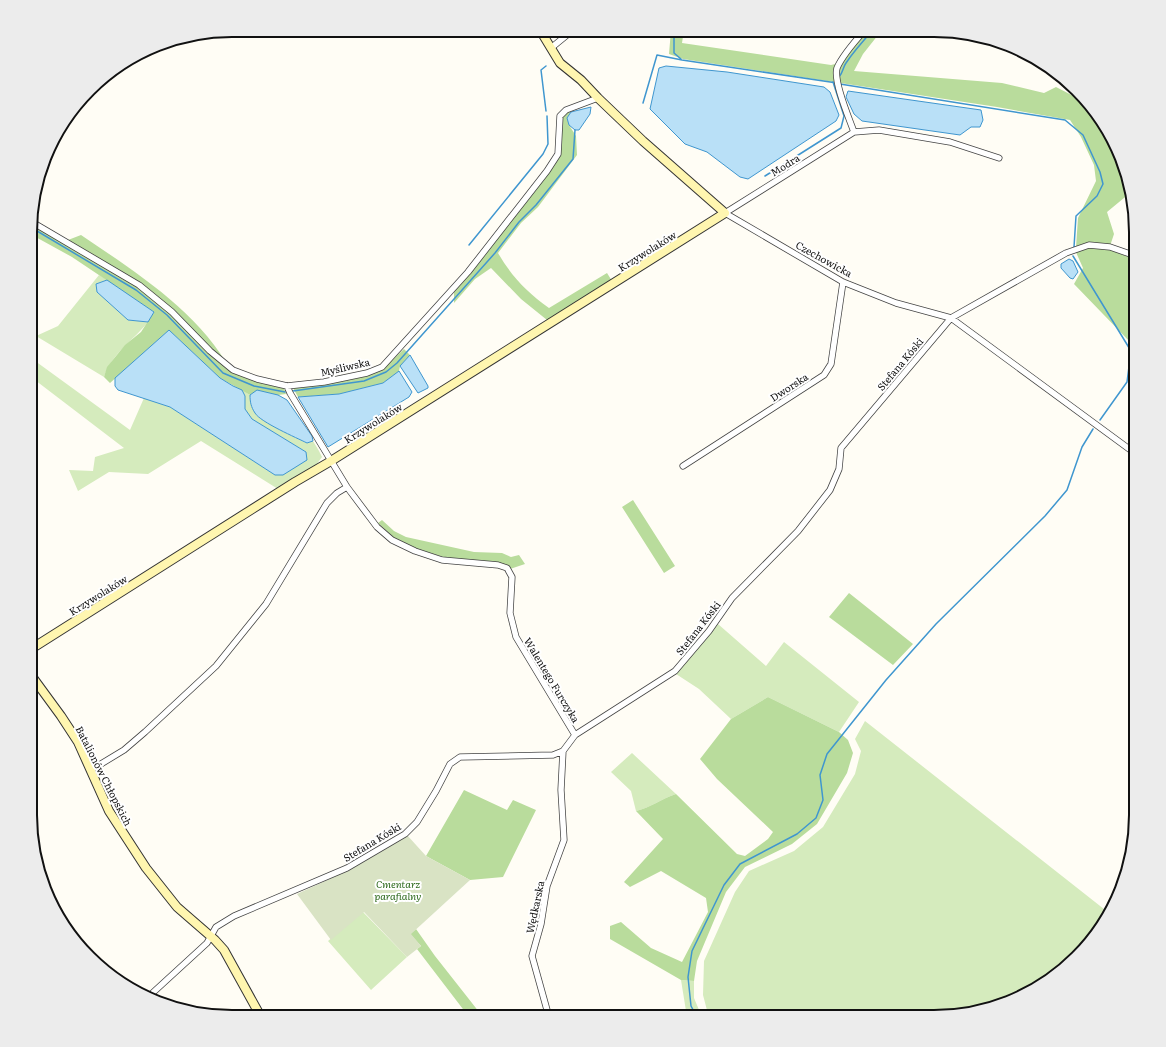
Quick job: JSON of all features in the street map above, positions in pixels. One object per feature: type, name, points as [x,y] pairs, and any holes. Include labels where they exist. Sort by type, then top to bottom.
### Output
[{"type":"street","name":"Czechowicka","points":[[544,37],[560,63],[581,80],[643,141],[725,213],[843,282],[896,303],[951,318],[1129,449]]},
{"type":"street","points":[[551,48],[564,37]]},
{"type":"street","points":[[854,132],[839,87],[837,69],[849,49],[859,37]]},
{"type":"street","name":"Myśliwska","points":[[37,225],[139,285],[172,312],[210,351],[233,370],[257,379],[287,386],[324,382],[367,373],[382,367],[468,272],[548,170],[558,154],[560,116],[566,110],[598,98]]},
{"type":"street","name":"Modra","points":[[725,213],[854,132],[879,130],[950,142],[999,158]]},
{"type":"street","name":"Krzywolaków","points":[[37,645],[725,213]]},
{"type":"street","name":"Stefana Kóski","points":[[211,936],[216,927],[234,916],[347,868],[405,834],[417,822],[450,764],[454,760],[460,757],[553,755],[563,751],[575,735],[675,671],[709,631],[732,598],[798,531],[830,490],[839,469],[842,448],[951,318],[1066,254],[1089,245],[1110,247],[1129,254]]},
{"type":"street","name":"Dworska","points":[[683,466],[824,375],[831,364],[843,282]]},
{"type":"street","name":"Walentego Furczyka","points":[[287,386],[347,487],[377,527],[392,540],[415,551],[442,560],[498,565],[507,568],[512,577],[510,613],[516,637],[575,735]]},
{"type":"street","points":[[91,770],[124,750],[216,666],[266,604],[327,503],[337,493],[347,487]]},
{"type":"street","name":"Batalionów Chłopskich","points":[[37,683],[71,730],[81,748],[109,811],[158,884],[187,917],[211,936],[224,950],[257,1010]]},
{"type":"street","name":"Wędkarska","points":[[547,1010],[532,956],[541,924],[547,886],[564,840],[561,790],[563,751]]},
{"type":"street","points":[[153,993],[207,943],[211,936]]},
{"type":"green space","points":[[670,37],[683,37],[682,43],[831,65],[843,62],[862,37],[876,37],[863,54],[854,71],[1002,83],[1044,93],[1056,87],[1075,97],[1089,113],[1103,134],[1119,169],[1125,197],[1107,212],[1114,234],[1110,246],[1076,247],[1078,218],[1096,181],[1094,165],[1081,137],[1070,120],[997,107],[683,59],[669,54]]},
{"type":"green space","points":[[567,111],[571,112],[567,118],[569,125],[576,136],[577,155],[538,207],[521,223],[498,253],[520,284],[549,308],[607,273],[612,281],[547,320],[521,299],[491,268],[475,279],[454,303],[454,292],[560,154],[563,115]]},
{"type":"green space","points":[[37,227],[49,234],[68,240],[81,235],[144,279],[184,312],[202,330],[218,350],[232,372],[284,388],[286,394],[278,395],[257,391],[250,395],[220,378],[169,330],[110,383],[104,377],[107,367],[125,345],[141,332],[154,312],[72,257],[37,238]]},
{"type":"green space","points":[[1089,247],[1109,249],[1129,257],[1129,341],[1074,284],[1083,268],[1075,250]]},
{"type":"green space","points":[[99,275],[107,280],[96,284],[97,292],[128,320],[148,322],[117,354],[104,377],[37,337],[58,326]]},
{"type":"green space","points":[[404,349],[410,355],[400,366],[399,371],[383,383],[339,394],[298,397],[293,388],[384,368]]},
{"type":"green space","points":[[37,362],[130,430],[144,398],[170,407],[275,475],[306,452],[252,419],[245,409],[245,396],[242,390],[250,395],[252,407],[258,417],[287,434],[307,443],[313,441],[322,457],[316,465],[278,489],[201,441],[148,474],[109,472],[78,491],[69,470],[93,471],[95,457],[124,448],[37,382]]},
{"type":"green space","points":[[633,500],[675,566],[664,573],[622,507]]},
{"type":"green space","points":[[382,520],[394,531],[406,537],[474,552],[502,553],[511,557],[519,555],[525,564],[510,569],[443,557],[417,549],[395,539],[378,523]]},
{"type":"green space","points":[[849,593],[913,644],[893,665],[829,617]]},
{"type":"green space","points":[[718,624],[766,666],[784,642],[859,702],[839,732],[768,697],[731,719],[699,689],[676,674]]},
{"type":"green space","points":[[768,697],[839,732],[848,740],[853,753],[847,773],[817,824],[792,844],[745,867],[726,892],[697,961],[694,981],[681,980],[610,939],[610,926],[621,922],[651,948],[682,962],[708,912],[706,898],[661,871],[630,887],[624,882],[663,839],[636,811],[676,794],[737,854],[745,856],[768,839],[773,832],[717,779],[700,759],[731,719]]},
{"type":"green space","points":[[865,721],[1105,910],[1103,913],[1081,944],[1053,970],[1020,990],[997,1000],[985,1003],[947,1010],[707,1010],[703,995],[704,961],[735,892],[749,871],[794,851],[823,827],[855,774],[861,751],[855,739]]},
{"type":"green space","points":[[632,753],[676,794],[636,811],[631,791],[611,772]]},
{"type":"green space","points":[[464,790],[507,810],[513,800],[536,810],[503,877],[470,880],[426,856]]},
{"type":"green space","name":"Cmentarz parafialny","points":[[407,835],[426,856],[470,880],[411,934],[421,946],[407,957],[364,912],[331,940],[297,894],[353,867]]},
{"type":"green space","points":[[363,912],[407,957],[371,990],[328,941]]},
{"type":"green space","points":[[416,929],[477,1010],[464,1010],[417,949],[421,946],[410,934]]},
{"type":"green space","points":[[681,980],[694,981],[694,998],[699,1010],[686,1010]]},
{"type":"water","points":[[666,66],[727,72],[824,87],[830,92],[839,115],[836,121],[748,179],[740,177],[707,152],[685,144],[650,109],[659,68]]},
{"type":"water","points":[[848,91],[981,110],[983,120],[980,127],[971,127],[960,135],[862,121],[854,114],[846,97]]},
{"type":"water","points":[[591,107],[590,114],[579,130],[575,130],[569,125],[567,118],[571,112]]},
{"type":"water","points":[[1069,259],[1073,261],[1078,272],[1073,279],[1070,278],[1061,268],[1061,264]]},
{"type":"water","points":[[107,280],[154,312],[148,322],[128,320],[97,292],[96,284]]},
{"type":"water","points":[[169,330],[220,378],[242,390],[245,396],[245,409],[252,419],[306,452],[307,460],[283,475],[275,475],[170,407],[118,390],[115,386],[115,378]]},
{"type":"water","points":[[410,355],[428,386],[428,388],[418,393],[400,366]]},
{"type":"water","points":[[399,371],[412,392],[409,397],[328,447],[298,397],[339,394],[383,383]]},
{"type":"water","points":[[257,390],[278,395],[287,400],[312,436],[313,441],[307,443],[287,434],[258,417],[253,409],[250,398],[250,395]]},
{"type":"waterway","points":[[674,37],[674,53],[681,59]]},
{"type":"waterway","points":[[839,77],[849,59],[867,37]]},
{"type":"waterway","points":[[643,103],[657,55],[837,83]]},
{"type":"waterway","points":[[546,66],[541,70],[546,111]]},
{"type":"waterway","points":[[765,176],[841,128],[844,116],[833,82]]},
{"type":"waterway","points":[[840,84],[1065,120],[1083,135],[1100,172],[1103,184],[1097,196],[1076,216],[1074,247]]},
{"type":"waterway","points":[[469,245],[543,154],[548,144],[547,116]]},
{"type":"waterway","points":[[293,391],[364,381],[386,372],[397,363],[495,253],[519,222],[536,205],[573,159],[575,130]]},
{"type":"waterway","points":[[37,231],[136,290],[167,315],[223,373],[254,386],[285,392]]},
{"type":"waterway","points":[[1073,256],[1129,348]]},
{"type":"waterway","points":[[1100,420],[1127,382],[1129,366]]},
{"type":"waterway","points":[[693,1010],[691,1006],[688,977],[692,951],[724,885],[740,864],[797,834],[816,818],[823,800],[820,775],[827,754],[886,680],[936,624],[1045,516],[1067,490],[1082,447],[1093,429]]}]
